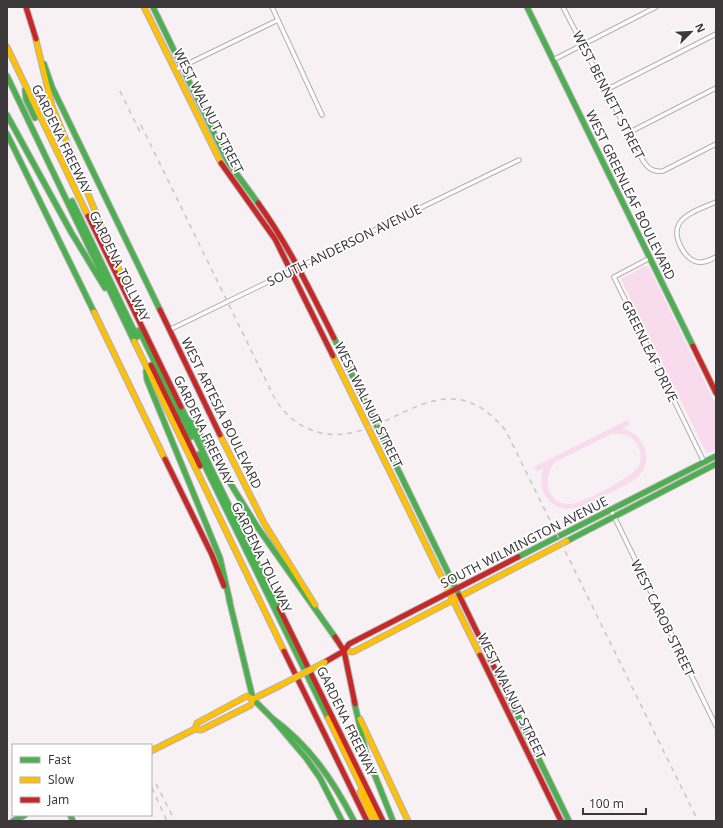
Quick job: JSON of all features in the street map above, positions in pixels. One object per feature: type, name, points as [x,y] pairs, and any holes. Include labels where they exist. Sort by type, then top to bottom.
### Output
[{"type":"main road","name":"WEST ARTESIA BOULEVARD","points":[[26,7],[52,87],[264,523],[344,651],[354,701],[366,734],[408,821]]},
{"type":"main road","name":"WEST WALNUT STREET","points":[[144,7],[222,165],[275,239],[292,270],[561,821]]},
{"type":"main road","name":"WEST WALNUT STREET","points":[[153,7],[228,162],[282,237],[298,267],[569,821]]},
{"type":"main road","name":"WEST GREENLEAF BOULEVARD","points":[[527,7],[716,393]]},
{"type":"main road","points":[[35,36],[52,106],[109,242],[137,318]]},
{"type":"main road","name":"GARDENA FREEWAY","points":[[7,47],[137,318],[383,821]]},
{"type":"main road","name":"GARDENA FREEWAY","points":[[7,76],[146,367],[367,821]]},
{"type":"main road","name":"GARDENA TOLLWAY","points":[[25,86],[26,99],[378,821]]},
{"type":"main road","points":[[7,115],[71,232],[124,320]]},
{"type":"main road","points":[[7,134],[209,549],[230,602]]},
{"type":"main road","name":"GARDENA TOLLWAY","points":[[49,164],[58,172],[373,821]]},
{"type":"main road","points":[[146,367],[146,380],[220,558],[253,699],[272,718],[306,758],[320,778],[342,821]]},
{"type":"main road","points":[[166,376],[235,494],[337,640]]},
{"type":"main road","name":"SOUTH WILMINGTON AVENUE","points":[[152,750],[195,729],[201,730],[251,705],[253,699],[325,662],[344,651],[349,644],[716,456]]},
{"type":"main road","name":"SOUTH WILMINGTON AVENUE","points":[[344,651],[353,652],[716,464]]},
{"type":"main road","name":"SOUTH WILMINGTON AVENUE","points":[[195,729],[197,723],[247,696],[253,699]]},
{"type":"main road","points":[[354,701],[366,753],[393,821]]},
{"type":"main road","points":[[272,718],[299,738],[312,753],[328,774],[354,821]]},
{"type":"main road","points":[[13,821],[23,816]]},
{"type":"street","points":[[272,7],[322,115]]},
{"type":"street","name":"WEST BENNETT STREET","points":[[563,7],[628,133],[645,164],[650,170],[656,172],[663,171],[716,144]]},
{"type":"street","points":[[553,60],[656,7]]},
{"type":"street","points":[[175,70],[278,20]]},
{"type":"street","points":[[606,90],[716,34]]},
{"type":"street","points":[[628,133],[716,88]]},
{"type":"street","name":"SOUTH ANDERSON AVENUE","points":[[169,330],[519,160]]},
{"type":"street","points":[[716,202],[690,215],[678,225],[677,234],[685,253],[690,259],[697,262],[705,262],[716,257]]},
{"type":"street","name":"GREENLEAF DRIVE","points":[[650,258],[614,277],[704,462]]},
{"type":"street","name":"WEST CAROB STREET","points":[[611,510],[716,726]]},
{"type":"street","points":[[479,653],[485,650]]},
{"type":"street","points":[[489,674],[496,671]]},
{"type":"street","points":[[497,691],[504,687]]},
{"type":"street","points":[[507,712],[514,709]]},
{"type":"street","points":[[517,731],[523,728]]},
{"type":"street","points":[[526,749],[532,746]]},
{"type":"shaded area","points":[[645,266],[649,267],[716,405],[716,449],[710,453],[706,452],[621,279]]},
{"type":"shaded area","points":[[627,420],[630,424],[623,428],[636,436],[641,442],[646,455],[646,462],[643,469],[639,476],[635,479],[592,502],[576,508],[568,509],[560,508],[546,497],[541,483],[544,468],[537,471],[534,467]],"holes":[[[611,434],[628,436],[637,444],[640,450],[640,459],[639,466],[635,471],[596,495],[576,503],[562,503],[556,500],[551,495],[548,482],[548,475],[555,462]]]},
{"type":"railway","points":[[120,91],[141,134]]},
{"type":"railway","points":[[141,125],[274,397],[293,420],[309,429],[336,434],[361,430],[433,401],[456,399],[481,408],[506,431],[698,821]]},
{"type":"railway","points":[[156,784],[175,821]]},
{"type":"railway","points":[[152,788],[167,821]]},
{"type":"traffic: fast","points":[[153,7],[228,162],[258,203]]},
{"type":"traffic: fast","points":[[527,7],[693,346]]},
{"type":"traffic: fast","points":[[44,64],[52,87],[160,310]]},
{"type":"traffic: fast","points":[[7,76],[134,341]]},
{"type":"traffic: fast","points":[[25,90],[26,99],[35,118]]},
{"type":"traffic: fast","points":[[7,115],[71,232],[105,288]]},
{"type":"traffic: fast","points":[[7,134],[94,312]]},
{"type":"traffic: fast","points":[[72,201],[137,337]]},
{"type":"traffic: fast","points":[[139,330],[191,437]]},
{"type":"traffic: fast","points":[[334,338],[459,595]]},
{"type":"traffic: fast","points":[[146,371],[147,380],[220,558],[230,602]]},
{"type":"traffic: fast","points":[[181,407],[279,608]]},
{"type":"traffic: fast","points":[[191,420],[258,528],[337,640]]},
{"type":"traffic: fast","points":[[199,454],[328,718]]},
{"type":"traffic: fast","points":[[518,557],[716,456]]},
{"type":"traffic: fast","points":[[567,541],[716,464]]},
{"type":"traffic: fast","points":[[229,599],[253,699],[272,718],[306,758],[320,778],[342,821]]},
{"type":"traffic: fast","points":[[354,701],[366,753],[393,821]]},
{"type":"traffic: fast","points":[[514,708],[569,821]]},
{"type":"traffic: fast","points":[[272,718],[285,728],[319,764],[338,791],[354,821]]},
{"type":"traffic: fast","points":[[13,821],[23,816]]},
{"type":"traffic: fast","points":[[70,816],[73,821]]},
{"type":"traffic: slow","points":[[144,7],[221,163]]},
{"type":"traffic: slow","points":[[35,36],[52,106],[125,284]]},
{"type":"traffic: slow","points":[[7,47],[88,216]]},
{"type":"traffic: slow","points":[[94,312],[165,459]]},
{"type":"traffic: slow","points":[[134,341],[284,651]]},
{"type":"traffic: slow","points":[[333,356],[480,655]]},
{"type":"traffic: slow","points":[[220,435],[264,523],[315,605]]},
{"type":"traffic: slow","points":[[344,651],[353,652],[567,541]]},
{"type":"traffic: slow","points":[[281,685],[325,662]]},
{"type":"traffic: slow","points":[[152,750],[195,729],[201,730],[251,705],[253,699],[281,685]]},
{"type":"traffic: slow","points":[[195,729],[197,723],[247,696],[253,699]]},
{"type":"traffic: slow","points":[[328,718],[378,821]]},
{"type":"traffic: slow","points":[[360,719],[408,821]]},
{"type":"traffic: slow","points":[[360,792],[373,821]]},
{"type":"traffic: jam","points":[[26,7],[36,39]]},
{"type":"traffic: jam","points":[[221,163],[275,239],[333,356]]},
{"type":"traffic: jam","points":[[258,203],[280,235],[334,338]]},
{"type":"traffic: jam","points":[[88,216],[181,407]]},
{"type":"traffic: jam","points":[[160,310],[220,435]]},
{"type":"traffic: jam","points":[[693,346],[716,393]]},
{"type":"traffic: jam","points":[[151,365],[200,466]]},
{"type":"traffic: jam","points":[[165,459],[212,555],[224,586]]},
{"type":"traffic: jam","points":[[325,662],[344,651],[349,644],[518,557]]},
{"type":"traffic: jam","points":[[459,595],[514,708]]},
{"type":"traffic: jam","points":[[279,608],[383,821]]},
{"type":"traffic: jam","points":[[335,637],[344,651],[355,704]]},
{"type":"traffic: jam","points":[[284,651],[367,821]]},
{"type":"traffic: jam","points":[[480,655],[561,821]]}]
